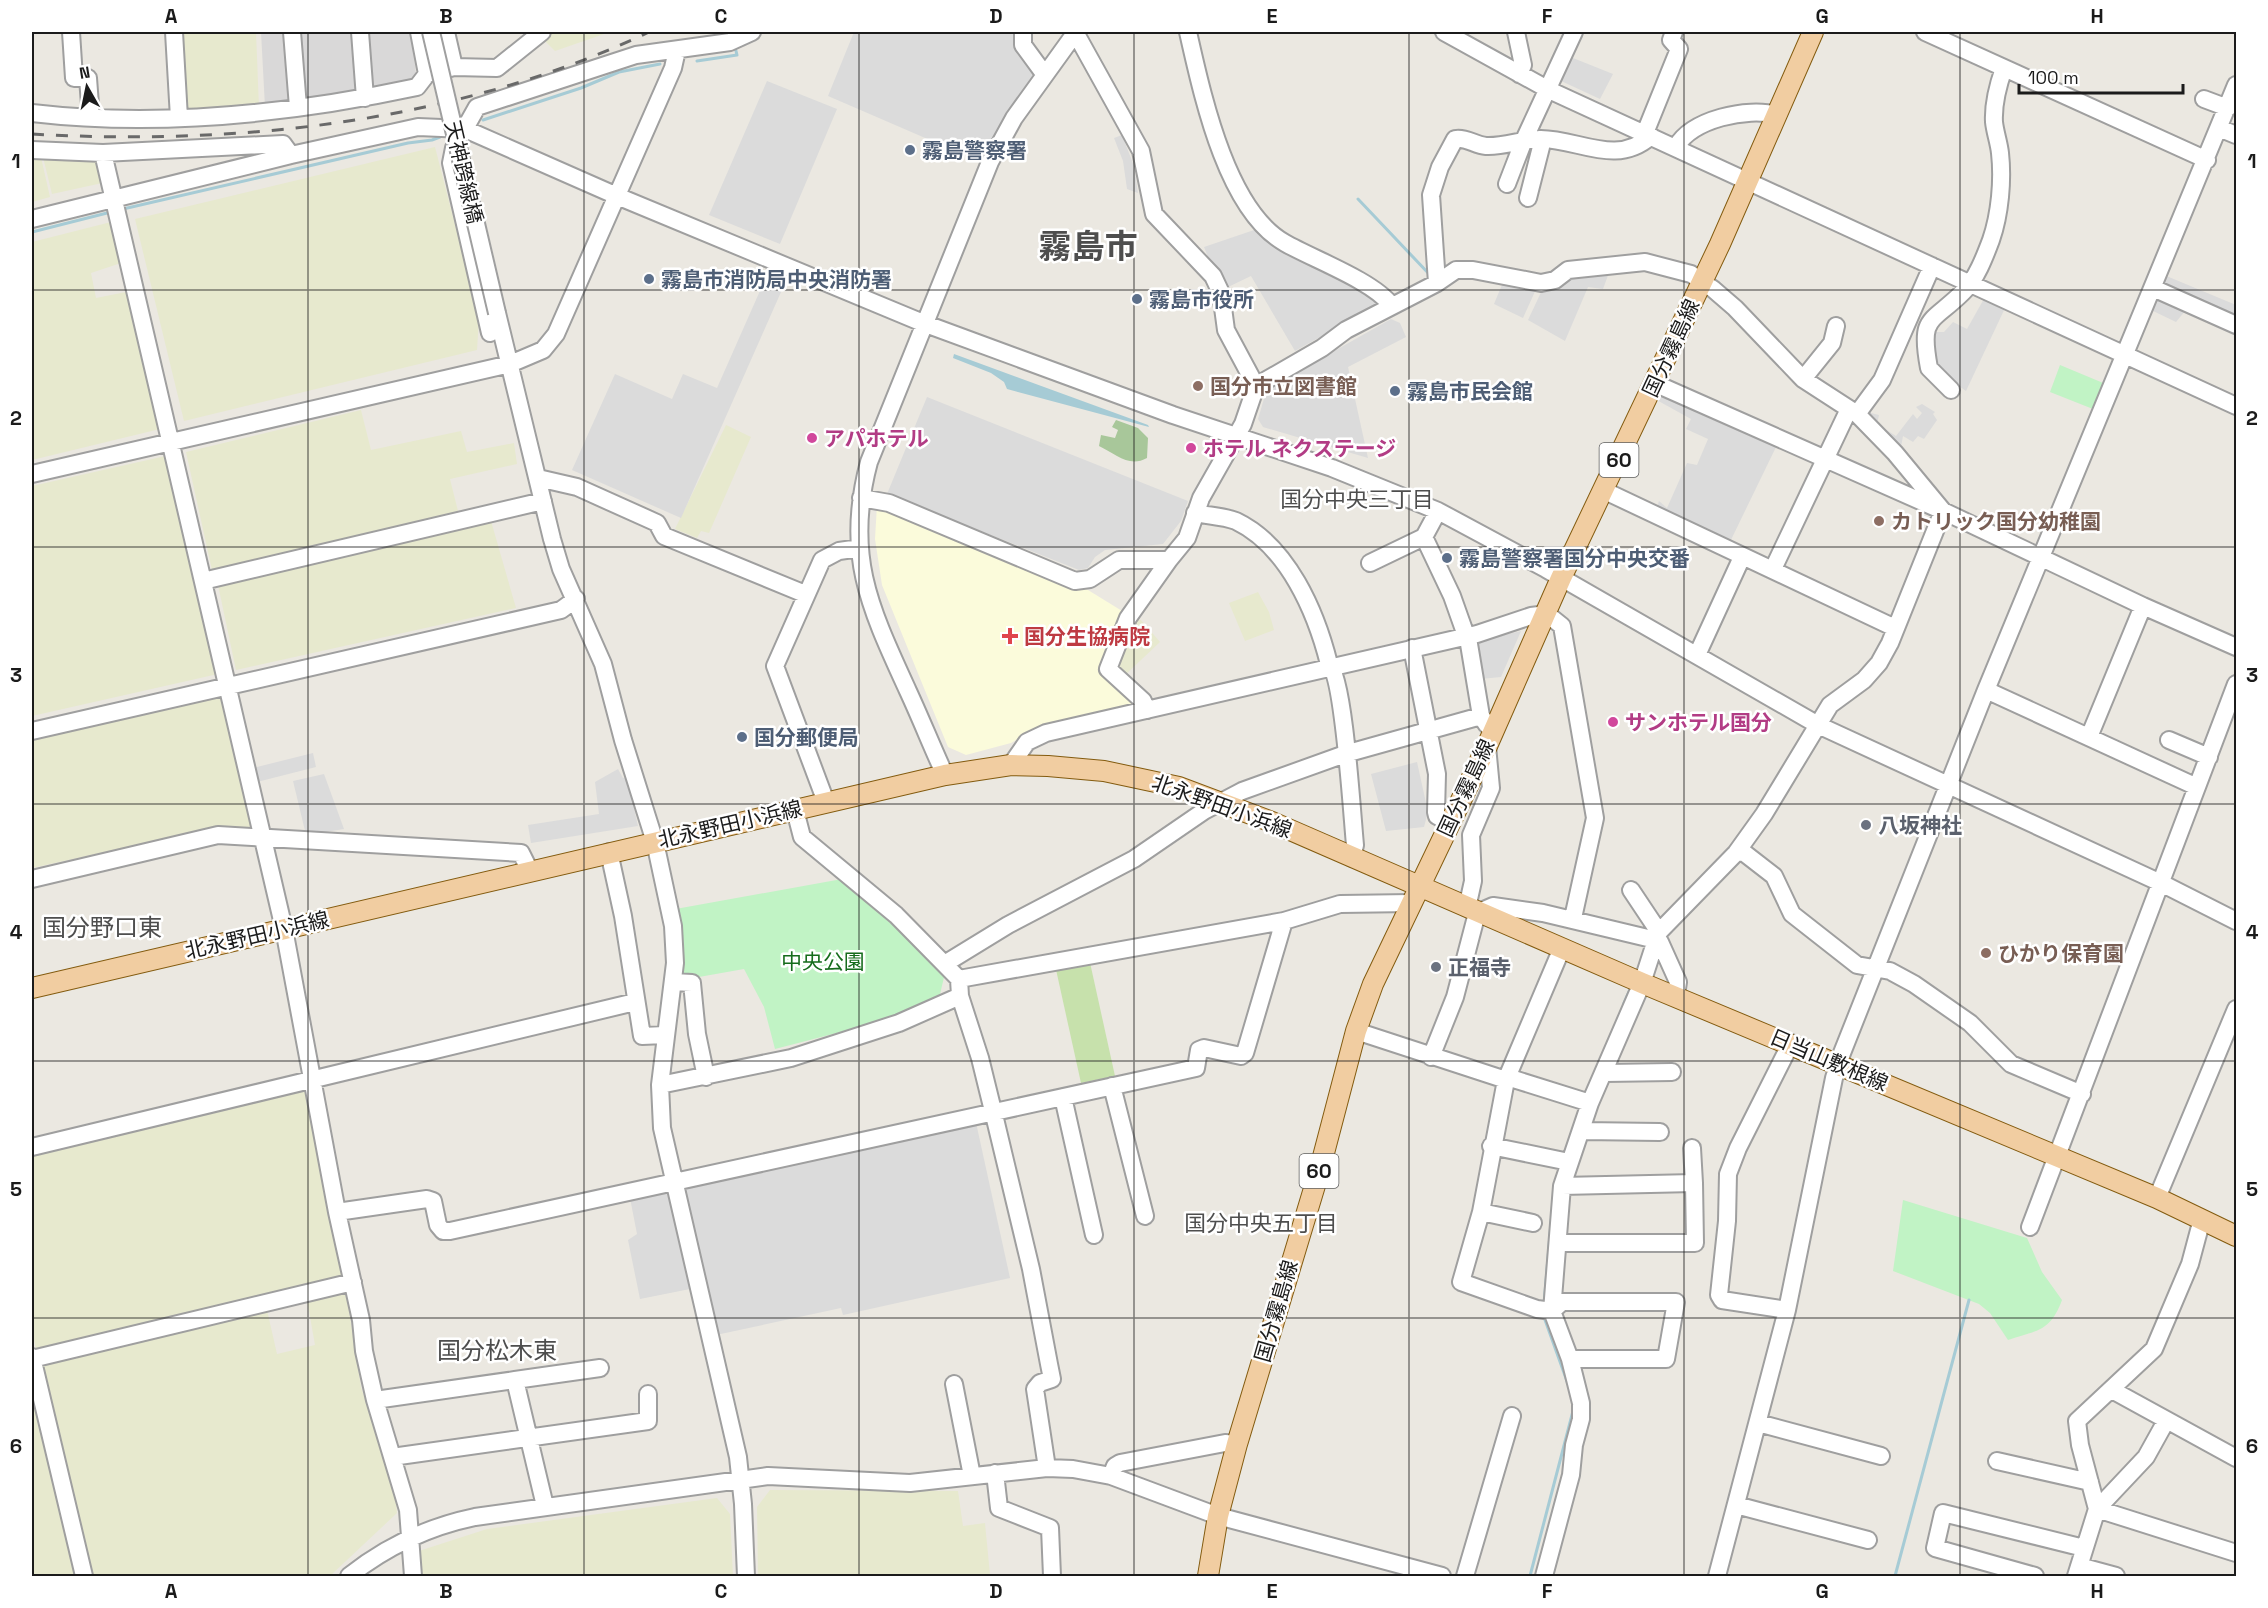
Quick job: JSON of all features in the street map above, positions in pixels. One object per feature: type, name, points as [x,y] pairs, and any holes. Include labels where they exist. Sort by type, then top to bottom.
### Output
[{"type":"main road","name":"国分霧島線","points":[[1208,1576],[1218,1516],[1237,1444],[1319,1172],[1356,1031],[1373,984],[1450,823],[1488,730],[1547,614],[1749,181],[1813,32]]},
{"type":"main road","name":"北永野田小浜線","points":[[32,988],[826,802],[945,775],[1011,765],[1075,767],[1125,774],[1179,787],[1221,802],[1352,858],[1416,895]]},
{"type":"main road","name":"日当山敷根線","points":[[1416,895],[1472,911],[1637,981],[1676,995],[2157,1198],[2236,1236]]},
{"type":"street","points":[[71,32],[74,78],[88,78],[91,118]]},
{"type":"street","points":[[174,32],[179,118]]},
{"type":"street","points":[[292,32],[298,107]]},
{"type":"street","points":[[360,32],[365,98]]},
{"type":"street","points":[[419,32],[427,74]]},
{"type":"street","name":"天神跨線橋","points":[[431,32],[497,313],[561,569],[603,664],[623,740],[655,842],[672,926],[675,963],[660,1085],[662,1128],[738,1457],[746,1576]]},
{"type":"street","points":[[446,32],[454,67]]},
{"type":"street","points":[[32,113],[91,118],[179,118],[365,98],[417,87],[427,74],[454,67],[497,68],[542,32]]},
{"type":"street","points":[[508,356],[491,336],[451,164],[454,148],[477,107],[636,55],[730,42],[752,32]]},
{"type":"street","points":[[1023,32],[1023,45],[1046,75]]},
{"type":"street","points":[[945,775],[874,618],[867,597],[860,548],[861,498],[869,462],[923,323],[990,162],[1014,118],[1075,32],[1141,151],[1154,213],[1213,276],[1221,292],[1226,330],[1256,386]]},
{"type":"street","points":[[1188,32],[1203,95],[1226,166],[1260,221],[1282,242],[1376,291],[1391,305]]},
{"type":"street","points":[[1444,32],[1549,90],[2236,406]]},
{"type":"street","points":[[1516,32],[1523,65],[1519,74]]},
{"type":"street","points":[[1508,184],[1532,140],[1549,90],[1574,32]]},
{"type":"street","points":[[1437,283],[1431,195],[1440,167],[1455,139],[1486,146],[1532,140],[1587,149],[1617,150],[1641,145],[1648,135],[1679,49],[1671,40],[1674,32]]},
{"type":"street","points":[[1925,32],[2206,160]]},
{"type":"street","points":[[32,474],[508,356],[532,357],[550,343],[673,68],[677,50]]},
{"type":"street","points":[[1951,390],[1929,368],[1926,336],[1933,315],[1964,292],[1970,284],[1993,230],[2001,175],[1998,136],[1994,123],[1997,88],[2004,68]]},
{"type":"street","points":[[1718,1576],[1787,1310],[1839,1065],[1873,970],[1986,690],[2236,85]]},
{"type":"street","points":[[2204,99],[2228,108]]},
{"type":"street","points":[[1676,147],[1682,137],[1732,113],[1761,111],[1777,115]]},
{"type":"street","points":[[32,219],[115,206],[291,155],[418,127],[465,129],[617,196],[923,323],[1236,437],[1332,468],[1438,511],[1562,578],[1818,724],[2163,884],[2236,921]]},
{"type":"street","points":[[2219,128],[2236,135]]},
{"type":"street","points":[[1528,198],[1541,147],[1532,140]]},
{"type":"street","points":[[32,150],[103,153],[283,144],[291,155]]},
{"type":"street","points":[[103,153],[284,929],[375,1400],[408,1510],[412,1537],[413,1576]]},
{"type":"street","points":[[1147,710],[1143,701],[1108,669],[1128,618],[1187,538],[1195,513],[1236,437],[1256,386],[1391,305],[1437,283],[1456,270],[1473,270],[1541,283],[1556,280],[1568,270],[1645,262],[1691,274],[1735,308],[1803,379],[1853,411],[1895,453],[1943,511]]},
{"type":"street","points":[[1773,569],[1823,459],[1853,411],[1882,380],[1932,266]]},
{"type":"street","points":[[2153,288],[2236,325]]},
{"type":"street","points":[[1803,379],[1832,343],[1836,326]]},
{"type":"street","points":[[1654,383],[1943,511],[2143,606],[2236,647]]},
{"type":"street","points":[[537,478],[588,492],[657,523],[664,536],[805,594]]},
{"type":"street","points":[[1605,491],[1895,628]]},
{"type":"street","points":[[861,498],[889,503],[1075,581],[1090,579],[1119,560],[1169,560]]},
{"type":"street","points":[[203,580],[543,501]]},
{"type":"street","points":[[1370,563],[1424,537],[1438,511]]},
{"type":"street","points":[[1544,1576],[1571,1475],[1574,1444],[1581,1419],[1581,1403],[1570,1359],[1545,1310],[1558,1243],[1564,1162],[1582,1131],[1586,1102],[1605,1073],[1654,937],[1736,853],[1764,814],[1830,705],[1864,680],[1879,663],[1890,644],[1943,511]]},
{"type":"street","points":[[1195,513],[1237,522],[1259,537],[1286,565],[1313,616],[1333,667],[1344,712],[1345,754],[1355,844],[1352,858]]},
{"type":"street","points":[[1424,537],[1452,596],[1466,636],[1488,730],[1491,788],[1471,835],[1472,911],[1455,997],[1431,1057]]},
{"type":"street","points":[[826,802],[775,666],[805,594],[822,561],[829,555],[860,548]]},
{"type":"street","points":[[1697,654],[1742,557]]},
{"type":"street","points":[[32,731],[561,610],[576,599]]},
{"type":"street","points":[[2089,737],[2143,606]]},
{"type":"street","points":[[1011,765],[1019,750],[1036,737],[1466,636],[1531,616],[1547,614],[1562,626],[1595,818],[1573,918]]},
{"type":"street","points":[[1412,648],[1437,774],[1436,812],[1450,823]]},
{"type":"street","points":[[2030,1227],[2163,884],[2236,684]]},
{"type":"street","points":[[1986,690],[2197,787]]},
{"type":"street","points":[[946,963],[1008,925],[1134,860],[1221,802],[1260,783],[1345,754],[1429,730],[1488,730]]},
{"type":"street","points":[[2169,740],[2209,757]]},
{"type":"street","points":[[795,810],[802,837],[896,915],[946,963],[959,988],[980,1058],[1031,1269],[1052,1379],[1040,1383],[1035,1389],[1037,1415],[1047,1468]]},
{"type":"street","points":[[32,879],[218,835],[521,853],[530,871]]},
{"type":"street","points":[[609,852],[623,916],[642,1036],[665,1035]]},
{"type":"street","points":[[1736,853],[1743,852],[1774,876],[1792,914],[1857,965],[1873,970],[1890,971],[1914,984],[1971,1023],[2011,1064],[2082,1094]]},
{"type":"street","points":[[1631,890],[1654,937],[1660,942],[1678,982],[1676,995]]},
{"type":"street","points":[[660,1085],[791,1058],[899,1023],[959,988],[1284,921],[1340,904],[1416,895]]},
{"type":"street","points":[[1472,911],[1493,906],[1573,918],[1654,937]]},
{"type":"street","points":[[338,1212],[427,1199],[432,1201],[438,1225],[443,1231],[450,1231],[1196,1068],[1199,1050],[1204,1048],[1241,1056],[1245,1053],[1284,921]]},
{"type":"street","points":[[1562,948],[1506,1078],[1491,1146],[1481,1212],[1461,1282],[1545,1310],[1562,1302],[1676,1302],[1666,1359],[1570,1359]]},
{"type":"street","points":[[672,982],[692,983],[697,1034],[706,1077]]},
{"type":"street","points":[[32,1147],[635,1002]]},
{"type":"street","points":[[2157,1198],[2236,1009]]},
{"type":"street","points":[[1356,1031],[1431,1057],[1586,1102]]},
{"type":"street","points":[[1787,1310],[1722,1300],[1719,1295],[1727,1221],[1728,1174],[1738,1148],[1791,1043]]},
{"type":"street","points":[[1605,1073],[1672,1072]]},
{"type":"street","points":[[1113,1086],[1145,1216]]},
{"type":"street","points":[[1063,1097],[1094,1235]]},
{"type":"street","points":[[1582,1131],[1660,1131]]},
{"type":"street","points":[[1491,1146],[1564,1162]]},
{"type":"street","points":[[1558,1243],[1695,1243],[1692,1148]]},
{"type":"street","points":[[1562,1186],[1694,1183]]},
{"type":"street","points":[[1481,1212],[1533,1223]]},
{"type":"street","points":[[2097,1509],[2077,1421],[2154,1349],[2190,1264],[2202,1219]]},
{"type":"street","points":[[84,1576],[32,1358],[353,1282]]},
{"type":"street","points":[[375,1400],[600,1368]]},
{"type":"street","points":[[515,1380],[545,1506]]},
{"type":"street","points":[[954,1384],[972,1476]]},
{"type":"street","points":[[2112,1390],[2236,1458]]},
{"type":"street","points":[[392,1457],[648,1421],[648,1394]]},
{"type":"street","points":[[1464,1576],[1512,1416]]},
{"type":"street","points":[[2116,1576],[2078,1571],[2084,1548],[2097,1509],[2146,1457],[2166,1421]]},
{"type":"street","points":[[1758,1424],[1881,1456]]},
{"type":"street","points":[[1111,1476],[1115,1466],[1120,1463],[1225,1443],[1237,1444]]},
{"type":"street","points":[[1997,1461],[2090,1482]]},
{"type":"street","points":[[349,1576],[390,1547],[452,1521],[545,1506],[768,1476],[910,1482],[1047,1468],[1073,1469],[1111,1476],[1218,1516],[1442,1576]]},
{"type":"street","points":[[995,1473],[999,1508],[1050,1528],[1052,1576]]},
{"type":"street","points":[[1736,1505],[1868,1540]]},
{"type":"street","points":[[2097,1509],[2236,1553]]},
{"type":"street","points":[[2035,1576],[1935,1548],[1943,1513],[2084,1548]]},
{"type":"shaded area","points":[[178,32],[256,32],[259,108],[182,114]]},
{"type":"shaded area","points":[[261,32],[411,32],[416,73],[410,83],[265,107]]},
{"type":"shaded area","points":[[552,32],[607,33],[555,51],[543,39]]},
{"type":"shaded area","points":[[854,32],[1018,32],[1037,74],[983,163],[828,96]]},
{"type":"shaded area","points":[[1568,56],[1613,74],[1600,99],[1559,80]]},
{"type":"shaded area","points":[[767,81],[837,109],[780,244],[709,215]]},
{"type":"shaded area","points":[[1122,135],[1134,166],[1138,193],[1127,189],[1123,161],[1114,138]]},
{"type":"shaded area","points":[[435,147],[479,318],[477,350],[184,421],[135,219]]},
{"type":"shaded area","points":[[32,152],[40,153],[50,197],[32,202]]},
{"type":"shaded area","points":[[42,153],[100,156],[107,182],[52,194]]},
{"type":"shaded area","points":[[111,222],[121,263],[91,273],[96,298],[126,292],[160,429],[32,460],[32,242]]},
{"type":"shaded area","points":[[1260,228],[1347,280],[1380,304],[1295,351],[1251,276],[1226,288],[1210,262],[1204,247]]},
{"type":"shaded area","points":[[1610,270],[1603,289],[1588,287],[1565,341],[1528,320],[1544,286],[1567,275]]},
{"type":"shaded area","points":[[767,275],[785,283],[681,518],[572,470],[615,374],[672,399],[683,374],[717,388]]},
{"type":"shaded area","points":[[2164,275],[2236,305],[2236,327],[2190,305],[2176,322],[2151,310]]},
{"type":"shaded area","points":[[1504,280],[1537,287],[1523,318],[1494,304]]},
{"type":"shaded area","points":[[1985,297],[2006,306],[1966,391],[1932,367],[1930,332],[1944,332],[1953,322],[1967,329]]},
{"type":"shaded area","points":[[1391,319],[1400,323],[1406,337],[1348,367],[1368,458],[1263,427],[1258,419],[1266,392],[1274,385]]},
{"type":"shaded area","points":[[1659,389],[1777,445],[1728,546],[1656,510],[1659,501],[1667,508],[1687,463],[1697,465],[1708,439],[1686,429],[1691,419],[1653,398]]},
{"type":"shaded area","points":[[927,397],[1188,501],[1181,521],[1163,544],[1105,550],[1095,557],[1088,568],[1079,570],[887,494]]},
{"type":"shaded area","points":[[1870,403],[1871,413],[1879,415],[1877,424],[1896,436],[1913,414],[1917,419],[1922,413],[1916,407],[1922,404],[1935,412],[1933,414],[1937,420],[1924,439],[1918,436],[1913,442],[1903,436],[1901,447],[1909,456],[1907,460],[1863,415]]},
{"type":"shaded area","points":[[361,410],[371,450],[461,431],[467,452],[514,443],[517,464],[450,479],[458,511],[212,570],[186,452]]},
{"type":"shaded area","points":[[1116,420],[1138,428],[1148,438],[1147,458],[1140,461],[1128,461],[1099,446],[1101,435],[1115,438],[1118,430],[1112,427]]},
{"type":"shaded area","points":[[726,425],[751,437],[709,533],[701,531],[697,538],[675,529]]},
{"type":"shaded area","points":[[170,455],[218,674],[32,716],[32,486]]},
{"type":"shaded area","name":"国分生協病院","points":[[877,505],[1088,590],[1127,614],[1106,670],[1143,706],[1031,731],[1011,743],[966,755],[948,747],[882,585],[875,539]]},
{"type":"shaded area","points":[[491,521],[516,608],[236,670],[218,585]]},
{"type":"shaded area","points":[[1258,592],[1269,612],[1274,630],[1245,641],[1229,603]]},
{"type":"shaded area","points":[[1133,620],[1141,620],[1160,642],[1122,678],[1113,670]]},
{"type":"shaded area","points":[[1521,631],[1501,677],[1480,679],[1475,642]]},
{"type":"shaded area","points":[[221,689],[256,826],[186,834],[32,868],[32,732]]},
{"type":"shaded area","points":[[313,753],[316,767],[257,782],[253,768]]},
{"type":"shaded area","points":[[1417,762],[1428,812],[1424,827],[1386,831],[1371,774]]},
{"type":"shaded area","points":[[618,769],[623,778],[627,777],[638,826],[531,843],[528,825],[599,814],[595,782]]},
{"type":"shaded area","points":[[324,774],[344,829],[306,835],[293,781]]},
{"type":"shaded area","points":[[303,1087],[311,1097],[345,1275],[36,1350],[32,1329],[32,1153]]},
{"type":"shaded area","points":[[975,1118],[1010,1278],[843,1315],[841,1308],[716,1335],[682,1182]]},
{"type":"shaded area","points":[[671,1190],[690,1289],[640,1299],[628,1240],[637,1234],[630,1198]]},
{"type":"shaded area","points":[[346,1292],[361,1387],[395,1495],[397,1513],[330,1576],[92,1576],[41,1364],[267,1310],[277,1354],[315,1345],[307,1300]]},
{"type":"shaded area","points":[[32,1386],[78,1576],[32,1576]]},
{"type":"shaded area","points":[[770,1490],[958,1491],[963,1526],[985,1523],[990,1575],[1038,1576],[758,1576],[757,1507]]},
{"type":"shaded area","points":[[717,1498],[730,1514],[733,1576],[420,1576],[419,1551],[487,1529]]},
{"type":"green space","points":[[2060,365],[2108,385],[2098,411],[2050,392]]},
{"type":"green space","name":"中央公園","points":[[842,879],[945,973],[937,1007],[775,1049],[764,1007],[744,969],[682,980],[670,910]]},
{"type":"green space","points":[[1089,958],[1115,1076],[1081,1083],[1055,965]]},
{"type":"green space","points":[[1903,1200],[2027,1238],[2042,1272],[2062,1300],[2053,1318],[2042,1328],[2008,1340],[1990,1313],[1979,1304],[1893,1271]]},
{"type":"water","points":[[954,354],[1149,427],[1007,389],[1004,382],[991,373],[953,358]]},
{"type":"waterway","points":[[697,61],[737,55],[735,47]]},
{"type":"waterway","points":[[483,120],[581,88],[619,72],[660,64]]},
{"type":"waterway","points":[[123,209],[440,137]]},
{"type":"waterway","points":[[1358,199],[1431,276]]},
{"type":"waterway","points":[[32,232],[111,212]]},
{"type":"waterway","points":[[1624,1003],[1631,987]]},
{"type":"waterway","points":[[1544,1304],[1552,1212]]},
{"type":"waterway","points":[[1895,1576],[1969,1300]]},
{"type":"waterway","points":[[1544,1317],[1568,1384]]},
{"type":"waterway","points":[[1530,1576],[1573,1411]]},
{"type":"railway","points":[[32,134],[110,137],[189,136],[269,131],[347,121],[425,107],[502,88],[576,63],[649,32]]},
{"type":"place","name":"霧島警察署","points":[[910,150]]},
{"type":"place","name":"霧島市消防局中央消防署","points":[[649,279]]},
{"type":"place","name":"霧島市役所","points":[[1137,299]]},
{"type":"place","name":"国分市立図書館","points":[[1198,386]]},
{"type":"place","name":"霧島市民会館","points":[[1395,391]]},
{"type":"place","name":"アパホテル","points":[[812,438]]},
{"type":"place","name":"ホテル ネクステージ","points":[[1191,448]]},
{"type":"place","name":"カトリック国分幼稚園","points":[[1879,521]]},
{"type":"place","name":"霧島警察署国分中央交番","points":[[1447,558]]},
{"type":"place","name":"国分生協病院","points":[[1010,636]]},
{"type":"place","name":"サンホテル国分","points":[[1613,722]]},
{"type":"place","name":"国分郵便局","points":[[742,737]]},
{"type":"place","name":"八坂神社","points":[[1866,825]]},
{"type":"place","name":"ひかり保育園","points":[[1986,953]]},
{"type":"place","name":"正福寺","points":[[1436,967]]},
{"type":"district","name":"霧島市","points":[[1088,247]]},
{"type":"district","name":"国分中央三丁目","points":[[1357,499]]},
{"type":"district","name":"国分野口東","points":[[102,927]]},
{"type":"district","name":"国分中央五丁目","points":[[1261,1223]]},
{"type":"district","name":"国分松木東","points":[[497,1350]]}]
